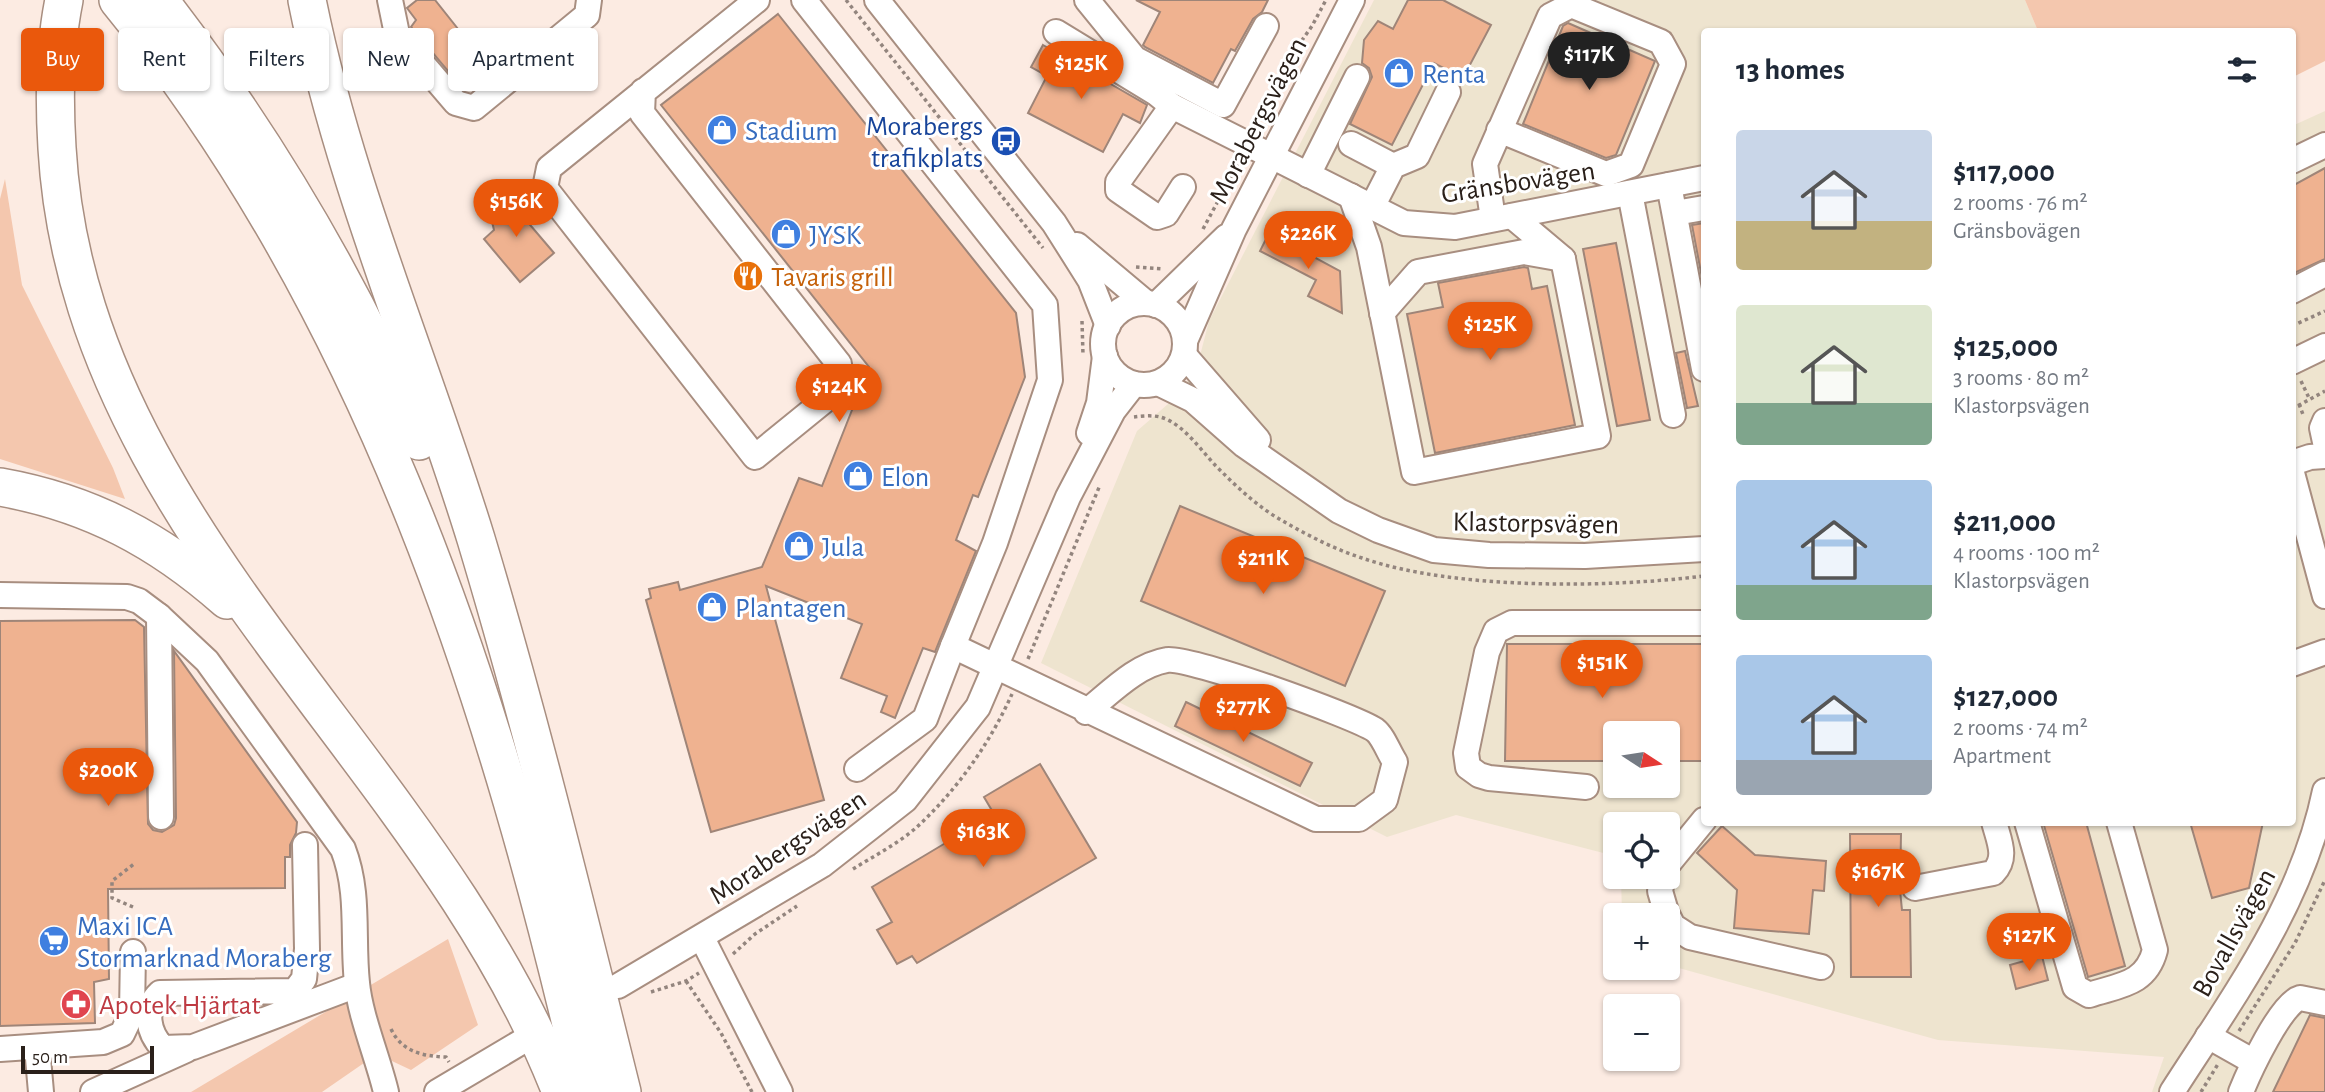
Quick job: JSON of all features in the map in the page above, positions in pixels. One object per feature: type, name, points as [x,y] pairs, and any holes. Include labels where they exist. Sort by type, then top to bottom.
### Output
[{"type":"highway","points":[[118,0],[230,154],[291,254],[354,373],[410,502],[466,651],[522,833],[556,958],[587,1092]]},
{"type":"highway","points":[[159,0],[255,134],[328,251],[390,374],[470,566],[544,784]]},
{"type":"highway","points":[[307,0],[318,56],[356,181],[476,538],[544,784],[622,1092]]},
{"type":"highway","points":[[62,8],[54,110],[59,189],[69,244],[85,305],[100,350],[126,410],[197,534],[266,637],[408,822],[464,904],[506,975],[548,1057],[561,1092]]},
{"type":"highway","points":[[0,487],[62,502],[116,522],[183,563],[266,637]]},
{"type":"street","points":[[390,0],[397,34],[456,103],[474,108],[587,15],[589,0]]},
{"type":"street","points":[[643,91],[642,113],[839,364],[830,396],[755,457],[545,188],[549,167],[643,91],[757,0]]},
{"type":"street","points":[[804,0],[1045,305],[1050,380],[995,543],[925,719],[857,769]]},
{"type":"street","points":[[877,0],[1054,223],[1090,280],[1108,326]]},
{"type":"street","points":[[1087,0],[1135,59],[1223,105],[1266,26]]},
{"type":"street","name":"Morabergsvägen","points":[[1185,348],[1234,229],[1352,0]]},
{"type":"street","points":[[1448,92],[1417,156],[1393,166],[1362,202],[1414,472],[1598,436],[1563,259],[1502,218],[1485,164],[1499,130],[1550,16],[1571,5],[1661,42],[1673,64],[1631,165],[1606,174],[1499,130]]},
{"type":"street","name":"Gränsbovägen","points":[[1056,32],[1156,93],[1172,106],[1404,223],[1455,227],[1701,179]]},
{"type":"street","points":[[1308,175],[1357,77]]},
{"type":"street","points":[[1172,106],[1118,182],[1118,190],[1157,217],[1167,214],[1183,187]]},
{"type":"street","points":[[1351,144],[1393,166]]},
{"type":"street","points":[[2296,159],[2325,145]]},
{"type":"street","points":[[1669,185],[1701,353]]},
{"type":"street","points":[[1630,193],[1673,415]]},
{"type":"street","points":[[1675,213],[1701,209]]},
{"type":"street","points":[[1054,223],[1095,262],[1151,304],[1174,316],[1182,328],[1185,348],[1178,368],[1146,384],[1117,375],[1094,361],[1108,326],[1124,309],[1151,304]]},
{"type":"street","name":"Morabergsvägen","points":[[1151,304],[1234,229]]},
{"type":"street","points":[[1382,313],[1418,272],[1524,251],[1563,259]]},
{"type":"street","points":[[2296,289],[2325,274]]},
{"type":"street","points":[[2296,360],[2325,346]]},
{"type":"street","name":"Klastorpsvägen","points":[[1185,348],[1298,485]]},
{"type":"street","name":"Morabergsvägen","points":[[1068,497],[1099,403],[1094,361]]},
{"type":"street","name":"Morabergsvägen","points":[[618,986],[822,865],[905,800],[978,707],[1068,497],[1113,411],[1146,384]]},
{"type":"street","name":"Klastorpsvägen","points":[[1146,384],[1193,400],[1244,445],[1339,511],[1378,530],[1434,550],[1489,555],[1585,556],[1701,549]]},
{"type":"street","points":[[2325,421],[2322,428],[2325,442]]},
{"type":"street","points":[[2296,462],[2325,456]]},
{"type":"street","points":[[2296,487],[2325,596]]},
{"type":"street","points":[[0,595],[127,597],[139,601],[159,616],[207,661],[293,799],[343,849],[355,897],[357,985],[383,1088]]},
{"type":"street","points":[[159,616],[161,817]]},
{"type":"street","points":[[1586,787],[1489,778],[1468,767],[1466,752],[1487,652],[1496,631],[1511,623],[1701,623]]},
{"type":"street","points":[[953,646],[1086,712],[1316,819],[1359,819],[1385,800],[1395,762],[1377,731],[1210,668],[1168,659],[1134,673],[1086,712]]},
{"type":"street","points":[[2296,663],[2325,652]]},
{"type":"street","name":"Bovallsvägen","points":[[2172,1092],[2272,936],[2292,894],[2314,835],[2325,791]]},
{"type":"street","points":[[1680,849],[1701,824]]},
{"type":"street","points":[[1915,888],[1993,873],[2000,866],[2002,854],[1995,826]]},
{"type":"street","points":[[2027,826],[2075,987],[2089,995],[2142,977],[2151,964],[2155,950],[2120,826]]},
{"type":"street","points":[[193,1047],[163,1048],[152,1038],[149,1021],[153,1000],[160,993],[295,991],[304,979],[308,917],[305,845]]},
{"type":"street","points":[[1680,931],[1690,937],[1821,967]]},
{"type":"street","points":[[702,938],[780,1092]]},
{"type":"street","points":[[0,1049],[114,1040],[122,1034],[132,1013],[133,952]]},
{"type":"street","points":[[93,1092],[193,1047],[357,985]]},
{"type":"street","points":[[2241,1092],[2254,1062],[2295,999],[2310,998],[2325,1003]]},
{"type":"street","points":[[2208,1036],[2254,1062]]},
{"type":"street","points":[[437,1092],[523,1041]]},
{"type":"street","points":[[37,1046],[41,1092]]},
{"type":"path","points":[[846,0],[1044,249]]},
{"type":"path","points":[[2296,324],[2325,311]]},
{"type":"path","points":[[1082,313],[1094,361]]},
{"type":"path","points":[[2296,407],[2325,391]]},
{"type":"path","points":[[133,907],[113,898],[112,881],[134,864]]},
{"type":"path","points":[[650,992],[686,981],[721,1032],[752,1092]]},
{"type":"shaded area","points":[[1374,0],[2025,0],[2037,28],[1701,28],[1701,826],[2296,826],[2296,124],[2325,111],[2325,1092],[2152,1092],[2164,1057],[1938,1040],[1680,968],[1680,903],[1622,903],[1621,889],[1680,889],[1680,812],[1603,812],[1603,853],[1456,815],[1387,837],[1041,663],[1137,431],[1168,404],[1196,371],[1209,321]]},
{"type":"shaded area","points":[[2025,0],[2325,0],[2325,61],[2296,76],[2296,28],[2037,28]]},
{"type":"shaded area","points":[[5,179],[22,285],[113,468],[125,499],[0,459],[0,199]]},
{"type":"shaded area","points":[[448,939],[478,1025],[411,1070],[377,1054],[322,1092],[191,1092]]},
{"type":"building","points":[[417,0],[435,0],[457,28],[448,28],[448,71],[434,54],[434,28],[412,28],[416,20],[407,8]]},
{"type":"building","points":[[1136,0],[1268,0],[1262,12],[1253,19],[1235,51],[1231,49],[1213,83],[1143,45],[1160,12]]},
{"type":"building","points":[[1408,0],[1443,0],[1491,25],[1463,78],[1434,63],[1392,145],[1350,124],[1372,77],[1369,68],[1362,63],[1364,40],[1378,21],[1393,29]]},
{"type":"building","points":[[778,14],[1016,313],[1025,377],[978,497],[973,495],[956,540],[976,551],[935,652],[923,648],[895,718],[881,712],[887,696],[841,678],[862,624],[766,586],[824,800],[711,832],[646,600],[651,598],[649,589],[678,582],[680,590],[762,567],[799,478],[822,486],[869,367],[661,105]]},
{"type":"building","points":[[1568,23],[1655,61],[1616,155],[1606,158],[1523,124],[1563,26]]},
{"type":"building","points":[[1043,45],[1147,105],[1140,123],[1123,114],[1103,152],[1028,113],[1047,76],[1031,67]]},
{"type":"building","points":[[2325,168],[2325,259],[2296,272],[2296,184]]},
{"type":"building","points":[[518,196],[525,219],[554,253],[520,282],[484,239],[494,230],[488,205]]},
{"type":"building","points":[[1701,224],[1701,273],[1692,225]]},
{"type":"building","points":[[1269,233],[1340,271],[1342,313],[1308,296],[1316,280],[1260,251]]},
{"type":"building","points":[[1616,243],[1650,420],[1617,426],[1583,249]]},
{"type":"building","points":[[1528,268],[1532,289],[1547,286],[1575,425],[1435,453],[1407,314],[1443,307],[1438,283]]},
{"type":"building","points":[[1685,351],[1698,406],[1687,408],[1676,353]]},
{"type":"building","points":[[1180,506],[1385,591],[1345,686],[1141,601]]},
{"type":"building","points":[[135,620],[144,627],[148,824],[153,830],[162,832],[174,825],[176,818],[174,651],[297,822],[296,833],[290,845],[290,857],[285,857],[285,888],[108,889],[109,979],[94,982],[95,1023],[0,1026],[0,621]]},
{"type":"building","points":[[1507,644],[1701,644],[1701,761],[1680,761],[1680,721],[1603,721],[1603,761],[1505,761]]},
{"type":"building","points":[[1186,702],[1312,763],[1300,786],[1175,726]]},
{"type":"building","points":[[1040,764],[1096,858],[917,963],[912,956],[897,964],[877,930],[892,922],[872,887],[994,814],[984,797]]},
{"type":"building","points":[[1722,826],[1755,855],[1826,861],[1824,891],[1813,890],[1809,934],[1734,928],[1737,890],[1697,853]]},
{"type":"building","points":[[2044,826],[2087,826],[2125,966],[2088,977]]},
{"type":"building","points":[[2191,826],[2262,826],[2249,888],[2212,898]]},
{"type":"building","points":[[1850,834],[1901,834],[1900,890],[1902,910],[1910,910],[1911,977],[1851,977]]},
{"type":"building","points":[[2042,956],[2048,980],[2016,989],[2010,965]]},
{"type":"building","points":[[2310,1015],[2325,1018],[2325,1092],[2273,1092]]},
{"type":"place","name":"Renta","points":[[1399,73]]},
{"type":"place","name":"Stadium","points":[[722,130]]},
{"type":"place","name":"Morabergs trafikplats","points":[[1006,141]]},
{"type":"place","name":"JYSK","points":[[786,234]]},
{"type":"place","name":"Tavaris grill","points":[[748,276]]},
{"type":"place","name":"Elon","points":[[858,476]]},
{"type":"place","name":"Jula","points":[[799,546]]},
{"type":"place","name":"Plantagen","points":[[712,607]]},
{"type":"place","name":"Maxi ICA Stormarknad Moraberg","points":[[54,941]]},
{"type":"place","name":"Apotek Hjärtat","points":[[76,1004]]}]
